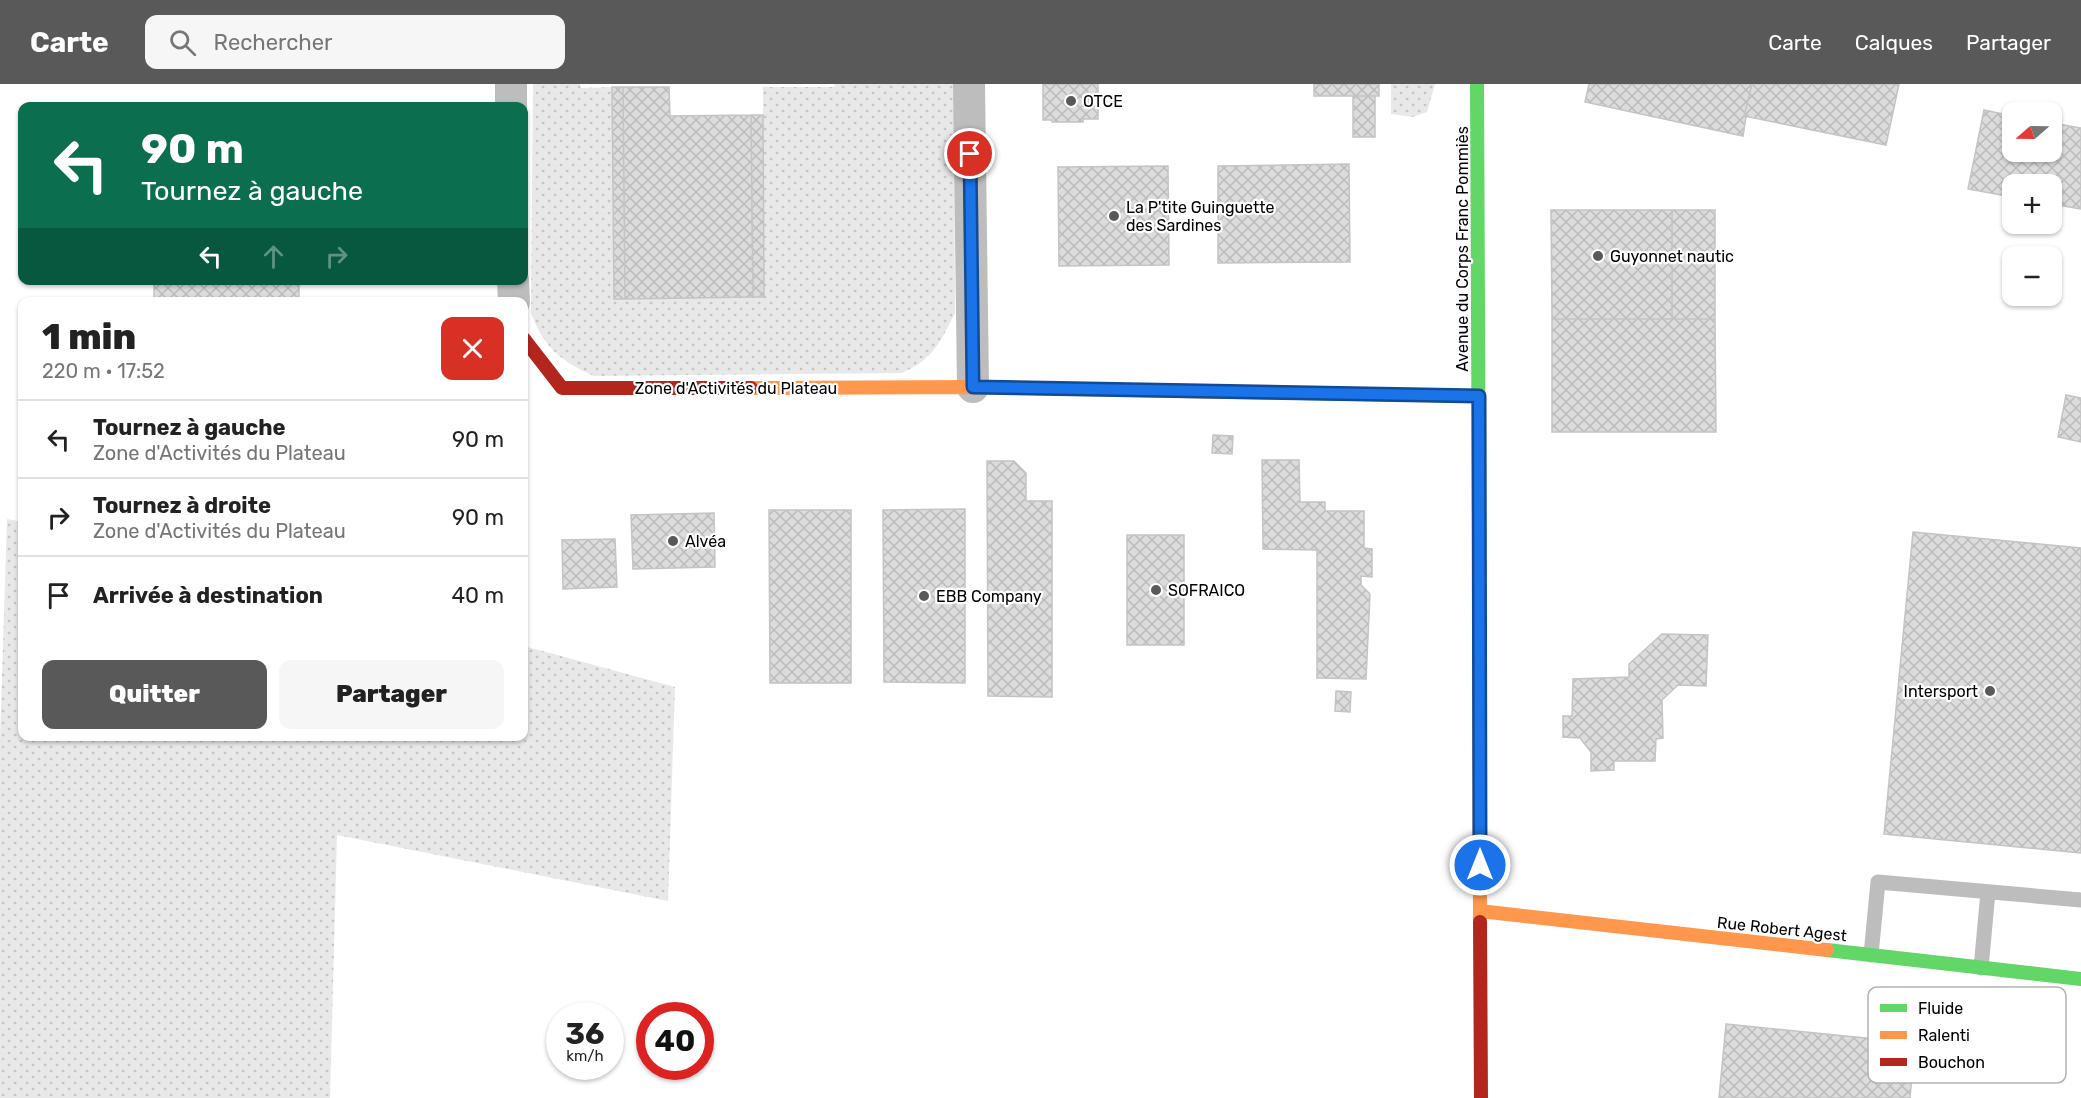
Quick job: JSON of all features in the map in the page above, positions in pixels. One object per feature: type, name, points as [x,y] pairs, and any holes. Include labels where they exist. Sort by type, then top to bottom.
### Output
[{"type":"street","points":[[511,84],[511,102]]},
{"type":"street","points":[[969,84],[973,387]]},
{"type":"street","name":"Avenue du Corps Franc Pommiès","points":[[1477,84],[1480,1098]]},
{"type":"street","name":"Zone d'Activités du Plateau","points":[[528,344],[562,388],[973,387],[1479,396]]},
{"type":"street","name":"Rue Robert Agest","points":[[1480,911],[2081,979]]},
{"type":"lane","points":[[1871,955],[1878,882],[2081,900]]},
{"type":"lane","points":[[1981,968],[1988,892]]},
{"type":"shaded area","points":[[533,84],[580,84],[581,88],[612,87],[614,298],[625,299],[764,296],[763,87],[834,87],[835,84],[954,84],[955,313],[940,341],[921,362],[901,373],[594,376],[572,365],[547,344],[531,312]]},
{"type":"shaded area","points":[[1391,84],[1435,84],[1427,112],[1413,117],[1391,114]]},
{"type":"shaded area","points":[[7,519],[18,521],[18,741],[528,741],[528,647],[675,687],[668,901],[337,835],[330,1098],[0,1098],[0,740]]},
{"type":"building","name":"OTCE","points":[[1043,84],[1098,84],[1098,119],[1083,119],[1083,122],[1043,120]]},
{"type":"building","points":[[1314,84],[1379,84],[1379,96],[1314,96]]},
{"type":"building","points":[[1589,84],[1752,84],[1744,116],[1746,117],[1743,136],[1585,102]]},
{"type":"building","points":[[1752,84],[1899,84],[1886,145],[1744,116]]},
{"type":"building","points":[[612,87],[623,87],[625,299],[614,299]]},
{"type":"building","points":[[623,87],[669,87],[670,116],[751,115],[753,297],[625,299]]},
{"type":"building","points":[[1353,96],[1375,96],[1375,137],[1353,137]]},
{"type":"building","points":[[1984,110],[2002,114],[2002,162],[2062,162],[2062,125],[2081,128],[2081,209],[2062,206],[2062,174],[2002,174],[2002,195],[1968,189]]},
{"type":"building","points":[[751,115],[763,115],[764,297],[753,297]]},
{"type":"building","points":[[1349,164],[1350,262],[1218,263],[1218,166]]},
{"type":"building","name":"La P'tite Guinguette des Sardines","points":[[1168,166],[1169,265],[1059,266],[1058,167]]},
{"type":"building","points":[[1551,210],[1672,210],[1672,319],[1552,319]]},
{"type":"building","points":[[1672,210],[1715,210],[1715,319],[1672,319]]},
{"type":"building","points":[[154,285],[299,285],[299,297],[154,297]]},
{"type":"building","points":[[1552,319],[1715,319],[1716,432],[1552,432]]},
{"type":"building","points":[[2066,395],[2081,398],[2081,442],[2058,437]]},
{"type":"building","points":[[1213,435],[1233,436],[1232,454],[1212,453]]},
{"type":"building","points":[[1262,460],[1299,460],[1300,502],[1325,502],[1325,511],[1364,511],[1364,548],[1372,549],[1372,577],[1361,576],[1361,585],[1370,594],[1366,679],[1317,678],[1317,550],[1263,549]]},
{"type":"building","points":[[987,461],[1014,461],[1026,473],[1026,501],[1052,501],[1052,697],[988,696]]},
{"type":"building","name":"EBB Company","points":[[965,509],[965,683],[884,682],[883,510]]},
{"type":"building","points":[[769,510],[851,510],[851,683],[770,683]]},
{"type":"building","name":"Alvéa","points":[[714,513],[715,567],[633,569],[631,515]]},
{"type":"building","name":"Intersport","points":[[1913,532],[2081,548],[2081,853],[1884,834]]},
{"type":"building","name":"SOFRAICO","points":[[1127,535],[1184,535],[1184,645],[1127,645]]},
{"type":"building","points":[[615,539],[617,587],[563,589],[562,540]]},
{"type":"building","points":[[1662,634],[1708,635],[1706,686],[1678,685],[1662,700],[1663,738],[1656,739],[1655,761],[1614,761],[1614,770],[1591,771],[1591,752],[1580,738],[1563,737],[1563,716],[1572,716],[1573,679],[1629,677],[1629,664]]},
{"type":"building","points":[[1336,691],[1351,692],[1350,712],[1335,711]]},
{"type":"building","points":[[1726,1024],[1868,1038],[1868,1083],[1911,1083],[1910,1098],[1719,1098]]},
{"type":"traffic: fast","points":[[1477,84],[1479,541]]},
{"type":"traffic: fast","points":[[1232,392],[1479,396]]},
{"type":"traffic: fast","points":[[1827,950],[2081,979]]},
{"type":"traffic: slow","points":[[751,388],[973,387],[1232,392]]},
{"type":"traffic: slow","points":[[1479,541],[1480,922]]},
{"type":"traffic: slow","points":[[1480,911],[1827,950]]},
{"type":"traffic: jam","points":[[528,344],[562,388],[751,388]]},
{"type":"traffic: jam","points":[[1480,922],[1481,1098]]},
{"type":"place","name":"OTCE","points":[[1071,101]]},
{"type":"place","name":"La P'tite Guinguette des Sardines","points":[[1114,216]]},
{"type":"place","name":"Guyonnet nautic","points":[[1598,256]]},
{"type":"place","name":"Alvéa","points":[[673,541]]},
{"type":"place","name":"SOFRAICO","points":[[1156,590]]},
{"type":"place","name":"EBB Company","points":[[924,596]]},
{"type":"place","name":"Intersport","points":[[1990,691]]},
{"type":"route","points":[[970,154],[973,387],[1479,396],[1480,865]]}]
